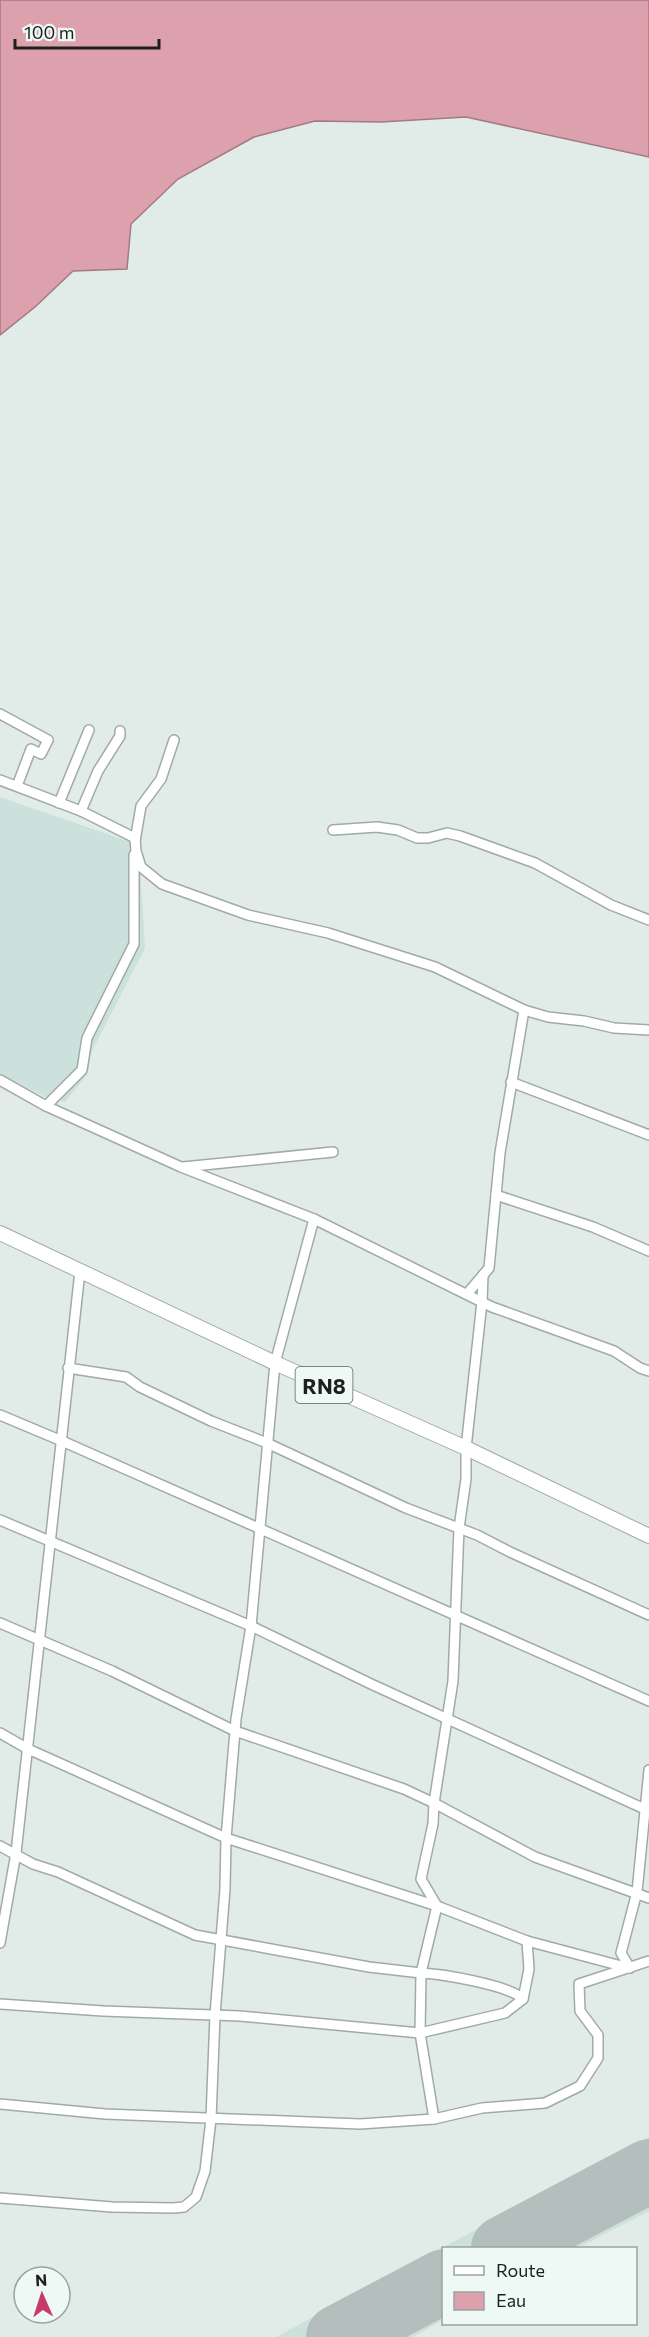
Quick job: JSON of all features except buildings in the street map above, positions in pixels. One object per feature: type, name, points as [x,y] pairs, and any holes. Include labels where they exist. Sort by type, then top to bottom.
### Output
[{"type":"main road","name":"RN8","points":[[0,1233],[275,1364],[466,1448],[649,1536]]},
{"type":"street","points":[[0,714],[48,740],[41,754],[31,749],[17,786]]},
{"type":"street","points":[[59,803],[89,730]]},
{"type":"street","points":[[81,811],[102,763],[120,736],[120,731]]},
{"type":"street","points":[[46,1106],[82,1070],[87,1038],[134,944],[135,838],[141,806],[161,779],[174,740]]},
{"type":"street","points":[[0,780],[81,811],[135,838]]},
{"type":"street","points":[[333,830],[377,827],[398,830],[417,838],[428,838],[447,833],[460,836],[535,863],[611,905],[649,920]]},
{"type":"street","points":[[135,838],[141,867],[162,884],[248,915],[328,933],[435,967],[524,1010],[549,1017],[584,1021],[614,1028],[649,1030]]},
{"type":"street","points":[[467,1294],[489,1268],[511,1082],[524,1010]]},
{"type":"street","points":[[0,1080],[46,1106],[181,1167],[314,1219],[492,1307],[614,1351],[639,1368],[649,1371]]},
{"type":"street","points":[[511,1082],[649,1135]]},
{"type":"street","points":[[181,1167],[333,1152]]},
{"type":"street","points":[[496,1195],[592,1227],[649,1251]]},
{"type":"street","points":[[0,2198],[112,2207],[173,2208],[184,2206],[196,2197],[205,2171],[211,2119],[215,2015],[235,1731],[250,1626],[275,1364],[314,1219]]},
{"type":"street","points":[[0,1943],[16,1853],[80,1271]]},
{"type":"street","points":[[434,2119],[420,2033],[421,1973],[437,1906],[421,1879],[433,1824],[434,1803],[453,1681],[459,1528],[466,1479],[466,1448],[483,1275]]},
{"type":"street","points":[[68,1368],[126,1377],[140,1387],[210,1421],[267,1443],[406,1509],[477,1534],[510,1552],[649,1615]]},
{"type":"street","points":[[0,1415],[649,1701]]},
{"type":"street","points":[[0,1520],[250,1626],[647,1810]]},
{"type":"street","points":[[0,1623],[112,1671],[235,1731],[404,1790],[434,1803],[535,1857],[649,1898]]},
{"type":"street","points":[[0,1733],[28,1749],[226,1838],[437,1906],[527,1941],[630,1968]]},
{"type":"street","points":[[630,1968],[621,1953],[637,1892],[647,1810],[649,1770]]},
{"type":"street","points":[[0,1846],[33,1864],[58,1872],[195,1935],[369,1967],[483,1983],[506,1990],[523,1999]]},
{"type":"street","points":[[0,2004],[215,2015],[327,2023],[420,2033],[505,2013],[523,1999],[529,1969],[527,1941]]},
{"type":"street","points":[[0,2104],[105,2114],[360,2124],[434,2119],[482,2108],[545,2103],[580,2086],[598,2058],[598,2035],[580,2011],[579,1984],[649,1961]]},
{"type":"shaded area","points":[[0,797],[139,845],[145,948],[91,1053],[87,1075],[65,1102],[52,1100],[0,1075]]},
{"type":"shaded area","points":[[649,2137],[649,2211],[580,2247],[444,2247]]},
{"type":"shaded area","points":[[442,2248],[442,2321],[413,2337],[276,2337]]},
{"type":"water","points":[[0,0],[649,0],[649,157],[466,117],[381,122],[315,121],[254,137],[178,179],[131,224],[127,269],[73,271],[35,307],[0,335]]},
{"type":"runway","points":[[505,2247],[649,2171]]},
{"type":"runway","points":[[338,2337],[442,2282]]}]
